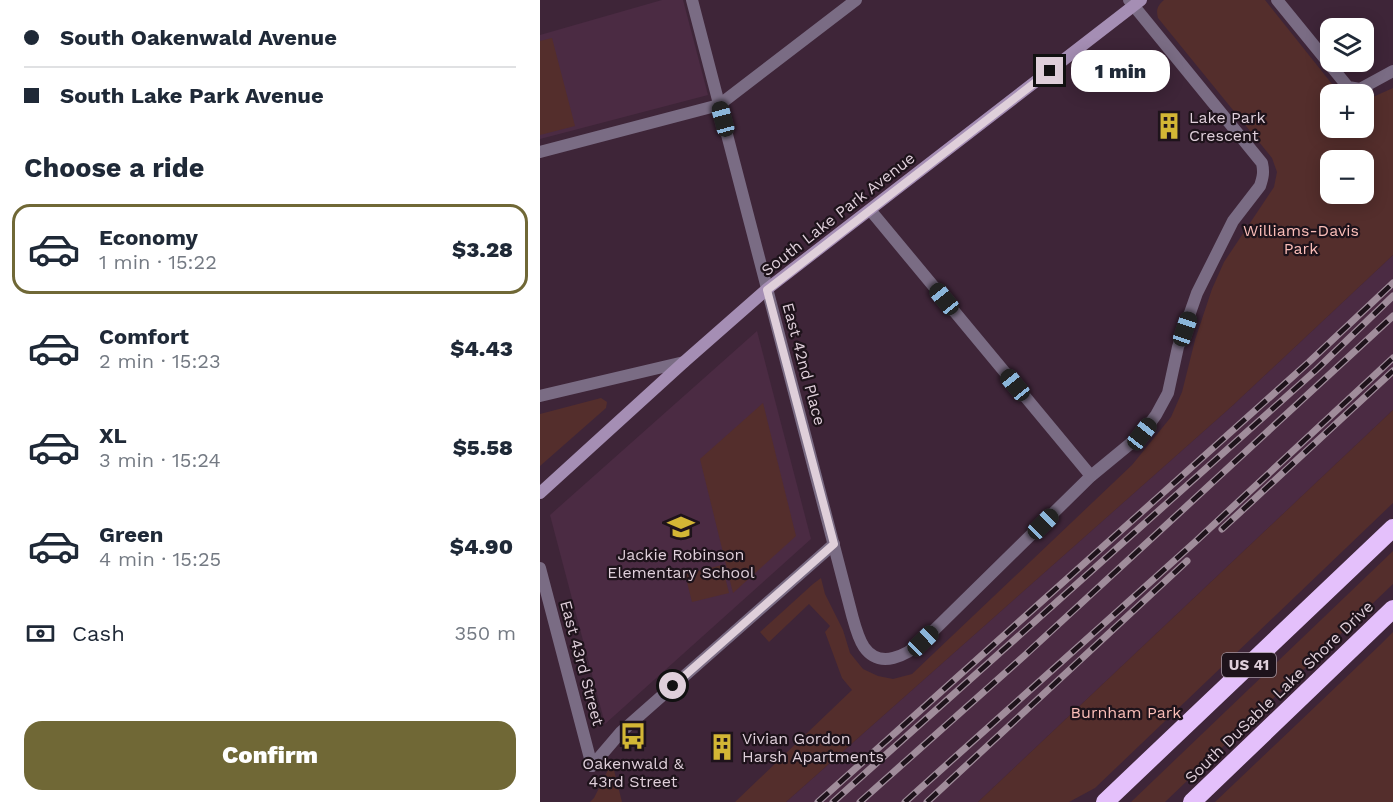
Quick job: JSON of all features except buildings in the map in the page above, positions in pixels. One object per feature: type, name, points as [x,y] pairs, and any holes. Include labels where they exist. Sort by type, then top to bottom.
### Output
[{"type":"highway","name":"US 41","points":[[1105,802],[1393,528]]},
{"type":"highway","name":"South DuSable Lake Shore Drive","points":[[1192,802],[1393,609]]},
{"type":"street","name":"East 42nd Place","points":[[692,0],[834,544],[864,648],[870,654],[879,657],[900,658],[912,651],[1091,476]]},
{"type":"street","points":[[540,152],[719,105],[856,0]]},
{"type":"street","points":[[1277,0],[1348,87],[1360,89],[1393,71]]},
{"type":"street","points":[[871,211],[1091,476],[1142,434],[1156,416],[1168,393],[1178,347],[1197,293],[1233,221],[1260,186],[1264,173],[1262,163],[1135,2]]},
{"type":"street","name":"South Lake Park Avenue","points":[[540,493],[767,290],[871,211],[1135,2]]},
{"type":"street","points":[[540,396],[684,362]]},
{"type":"street","name":"East 43rd Street","points":[[540,568],[592,766],[621,732],[834,544]]},
{"type":"shaded area","points":[[662,0],[683,0],[708,95],[540,139],[540,35]]},
{"type":"shaded area","points":[[1393,255],[1393,410],[978,802],[786,802],[1231,407]]},
{"type":"shaded area","name":"Jackie Robinson Elementary School","points":[[757,331],[811,539],[605,724],[550,515]]},
{"type":"green space","name":"Williams-Davis Park","points":[[1164,0],[1265,0],[1320,69],[1320,72],[1332,84],[1320,84],[1320,138],[1374,138],[1374,97],[1393,88],[1393,255],[1231,407],[786,802],[735,802],[852,690],[842,678],[825,632],[830,626],[809,604],[769,642],[760,632],[813,584],[821,578],[825,594],[843,630],[850,653],[863,669],[878,676],[893,679],[912,674],[1132,465],[1171,417],[1182,392],[1195,340],[1212,289],[1224,262],[1274,187],[1277,172],[1272,158],[1158,18],[1158,8]]},
{"type":"green space","points":[[552,38],[575,126],[540,135],[540,41]]},
{"type":"green space","points":[[601,398],[607,402],[606,408],[540,466],[540,414]]},
{"type":"green space","points":[[763,403],[796,536],[733,593],[700,459]]},
{"type":"green space","name":"Burnham Park","points":[[1393,410],[1393,503],[1095,788],[1069,802],[978,802]]},
{"type":"green space","points":[[1393,551],[1393,584],[1165,802],[1131,802]]},
{"type":"green space","points":[[722,565],[729,593],[692,602],[685,574]]},
{"type":"green space","points":[[1393,632],[1393,802],[1215,802],[1380,645]]},
{"type":"green space","points":[[612,762],[622,802],[590,802],[594,798]]},
{"type":"railway","points":[[818,802],[1309,362],[1393,283]]},
{"type":"railway","points":[[833,802],[1316,370],[1393,296]]},
{"type":"railway","points":[[860,802],[1024,656],[1393,316]]},
{"type":"railway","points":[[905,802],[1195,542],[1393,358]]},
{"type":"railway","points":[[1222,529],[1393,371]]},
{"type":"railway","points":[[927,802],[1187,561]]},
{"type":"place","name":"Lake Park Crescent","points":[[1169,126]]},
{"type":"place","name":"Jackie Robinson Elementary School","points":[[681,527]]},
{"type":"place","name":"Oakenwald & 43rd Street","points":[[633,736]]},
{"type":"place","name":"Vivian Gordon Harsh Apartments","points":[[722,747]]},
{"type":"route","points":[[673,686],[834,544],[767,290],[1050,71]]}]
